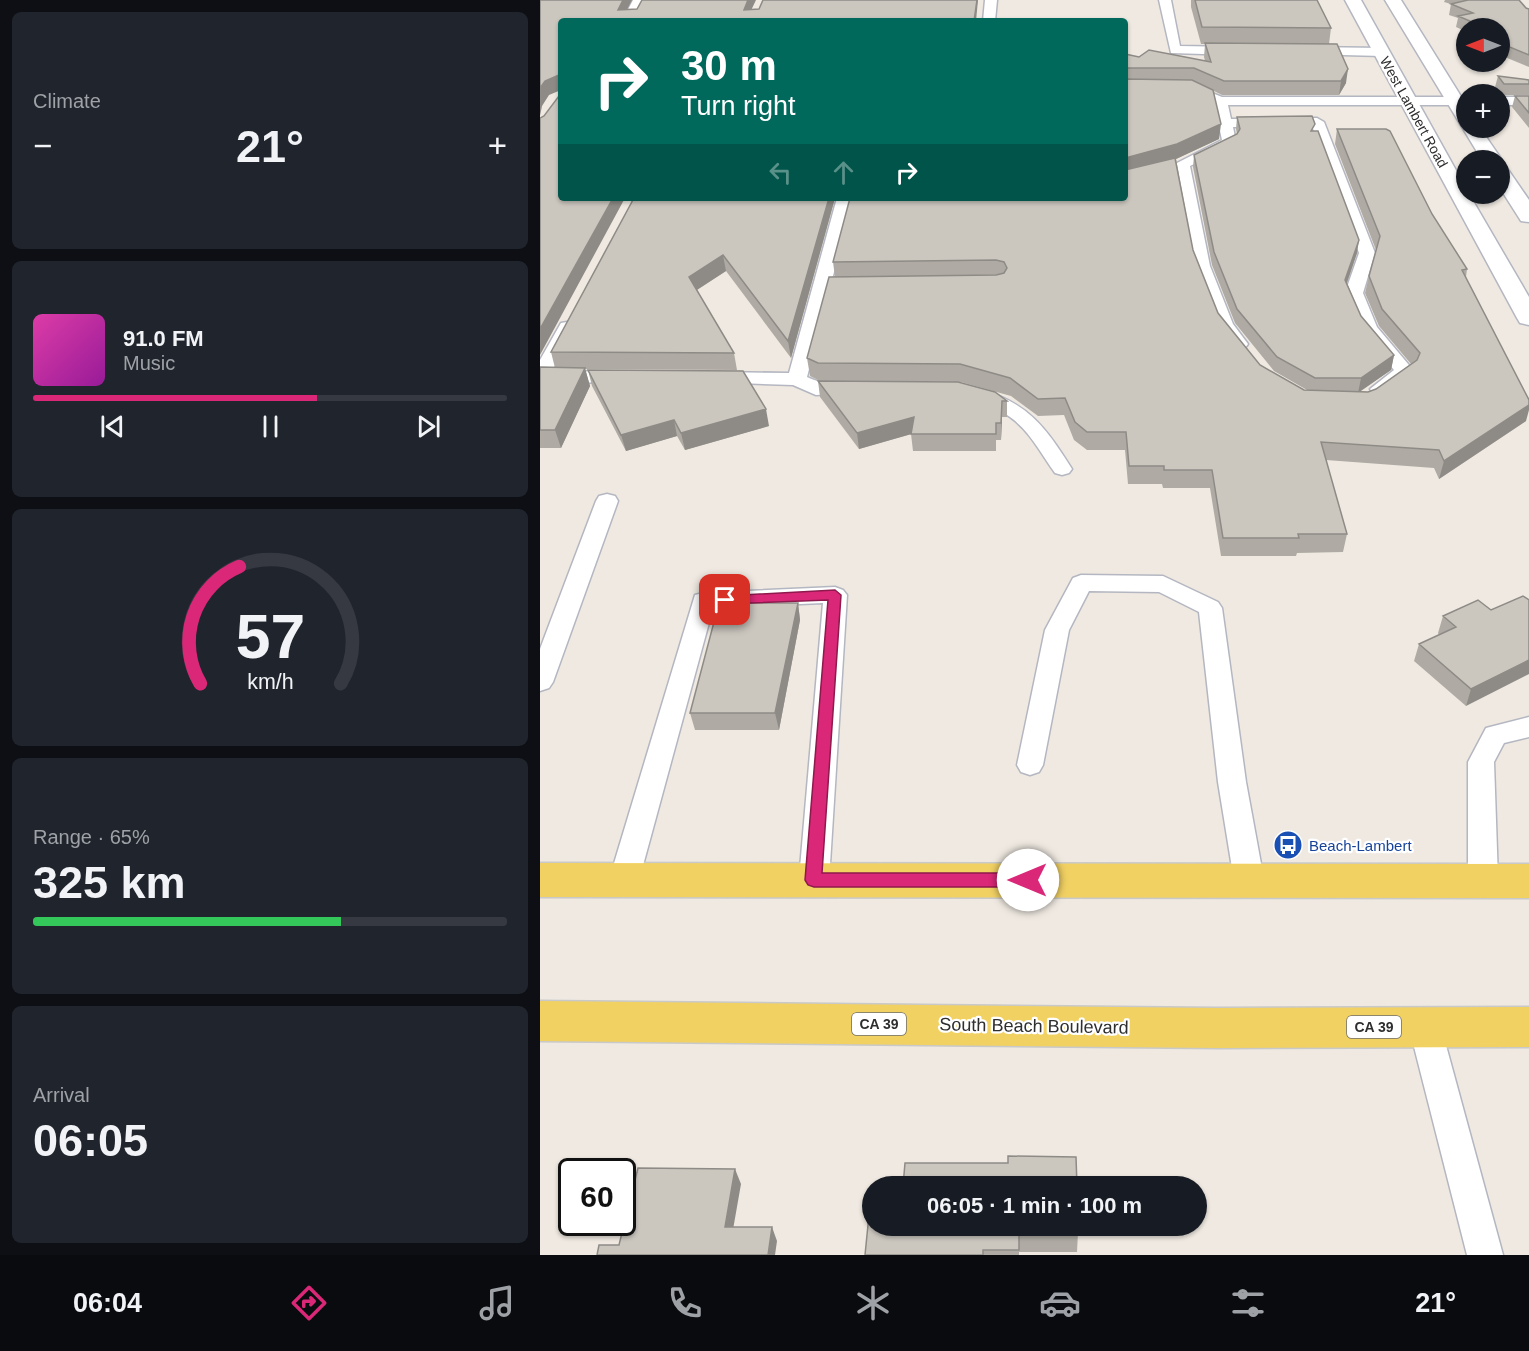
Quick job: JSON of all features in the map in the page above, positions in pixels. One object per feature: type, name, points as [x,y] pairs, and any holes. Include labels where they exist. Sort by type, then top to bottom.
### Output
[{"type":"main road","points":[[632,18],[641,0]]},
{"type":"main road","name":"West Lambert Road","points":[[1353,0],[1481,236],[1529,318]]},
{"type":"main road","points":[[1393,0],[1456,95]]},
{"type":"main road","points":[[1510,187],[1529,216]]},
{"type":"main road","points":[[540,880],[1529,880]]},
{"type":"main road","name":"South Beach Boulevard","points":[[540,1020],[1218,1028],[1425,1027],[1527,1033]]},
{"type":"lane","points":[[989,18],[991,0]]},
{"type":"lane","points":[[1165,0],[1175,50],[1250,51]]},
{"type":"lane","points":[[1295,51],[1382,52]]},
{"type":"lane","points":[[1193,88],[1220,101],[1456,101]]},
{"type":"lane","points":[[1220,101],[1230,142],[1176,166],[1202,266],[1224,325],[1252,360]]},
{"type":"lane","points":[[1510,101],[1529,101]]},
{"type":"lane","points":[[1225,123],[1317,122],[1367,253],[1354,293],[1369,329],[1405,371],[1364,401]]},
{"type":"lane","points":[[796,379],[844,201]]},
{"type":"lane","points":[[822,286],[845,285]]},
{"type":"lane","points":[[574,314],[540,378],[645,378]]},
{"type":"lane","points":[[703,378],[796,379],[816,389],[868,388]]},
{"type":"lane","points":[[960,390],[1003,402],[1034,425],[1062,470]]},
{"type":"lane","points":[[540,682],[607,501]]},
{"type":"lane","points":[[1030,765],[1057,630],[1081,583],[1163,584],[1210,608],[1232,782],[1249,880]]},
{"type":"lane","points":[[624,880],[703,601],[835,595],[814,880]]},
{"type":"lane","points":[[1483,880],[1481,762],[1495,735],[1529,727]]},
{"type":"lane","points":[[1425,1027],[1485,1255]]},
{"type":"building","points":[[540,0],[623,0],[618,10],[637,9],[642,0],[748,0],[744,10],[759,9],[763,0],[977,0],[974,18],[558,18],[558,75],[545,81],[540,88]]},
{"type":"building","points":[[1195,0],[1317,0],[1331,28],[1202,27]]},
{"type":"building","points":[[1468,0],[1519,0],[1529,9],[1529,55],[1510,47],[1510,18],[1463,18],[1458,16],[1473,13],[1451,4]]},
{"type":"building","points":[[1205,43],[1337,44],[1348,69],[1341,81],[1224,81],[1194,68],[1128,68],[1128,55],[1139,57],[1149,50],[1211,62]]},
{"type":"building","points":[[1498,76],[1529,80],[1529,84],[1504,84]]},
{"type":"building","points":[[1128,79],[1192,80],[1213,90],[1221,124],[1177,144],[1128,157]]},
{"type":"building","points":[[1515,96],[1529,96],[1529,113]]},
{"type":"building","points":[[558,97],[558,201],[611,201],[540,329],[540,118]]},
{"type":"building","points":[[1312,116],[1315,124],[1311,131],[1318,131],[1359,240],[1345,280],[1361,316],[1394,355],[1361,378],[1315,378],[1277,357],[1237,309],[1214,252],[1194,155],[1237,134],[1240,129],[1237,117]]},
{"type":"building","points":[[1337,129],[1386,129],[1390,131],[1432,214],[1467,269],[1462,270],[1529,400],[1529,405],[1444,461],[1439,450],[1321,442],[1347,534],[1298,534],[1299,538],[1223,538],[1212,470],[1164,470],[1164,466],[1129,466],[1126,432],[1087,432],[1075,422],[1065,398],[1038,399],[1010,378],[960,364],[818,363],[807,358],[829,277],[996,275],[1004,273],[1007,268],[1004,262],[996,260],[833,262],[849,201],[1128,201],[1128,169],[1175,158],[1193,250],[1218,313],[1260,365],[1304,390],[1368,392],[1376,389],[1417,360],[1420,353],[1382,309],[1369,276],[1380,236]]},
{"type":"building","points":[[632,201],[828,201],[788,341],[723,255],[689,277],[734,353],[551,352]]},
{"type":"building","points":[[540,367],[585,368],[555,430],[540,430]]},
{"type":"building","points":[[588,370],[743,371],[766,409],[681,433],[674,420],[621,435]]},
{"type":"building","points":[[818,381],[958,382],[995,392],[1007,401],[1002,401],[1001,423],[996,423],[996,434],[911,434],[914,417],[857,433]]},
{"type":"building","points":[[1523,596],[1529,600],[1529,660],[1471,689],[1419,644],[1456,627],[1443,616],[1478,600],[1491,610]]},
{"type":"building","points":[[719,603],[798,603],[775,713],[690,713]]},
{"type":"building","points":[[1008,1156],[1076,1157],[1077,1176],[904,1176],[905,1163],[1008,1163]]},
{"type":"building","points":[[638,1168],[735,1169],[725,1227],[772,1227],[768,1255],[597,1255],[599,1245],[619,1245],[621,1236],[636,1236]]},
{"type":"building","points":[[867,1236],[1019,1236],[1019,1250],[983,1250],[983,1255],[865,1255]]},
{"type":"place","name":"Beach-Lambert","points":[[1288,845]]},
{"type":"route","points":[[725,600],[835,595],[814,880],[1028,880]]}]
